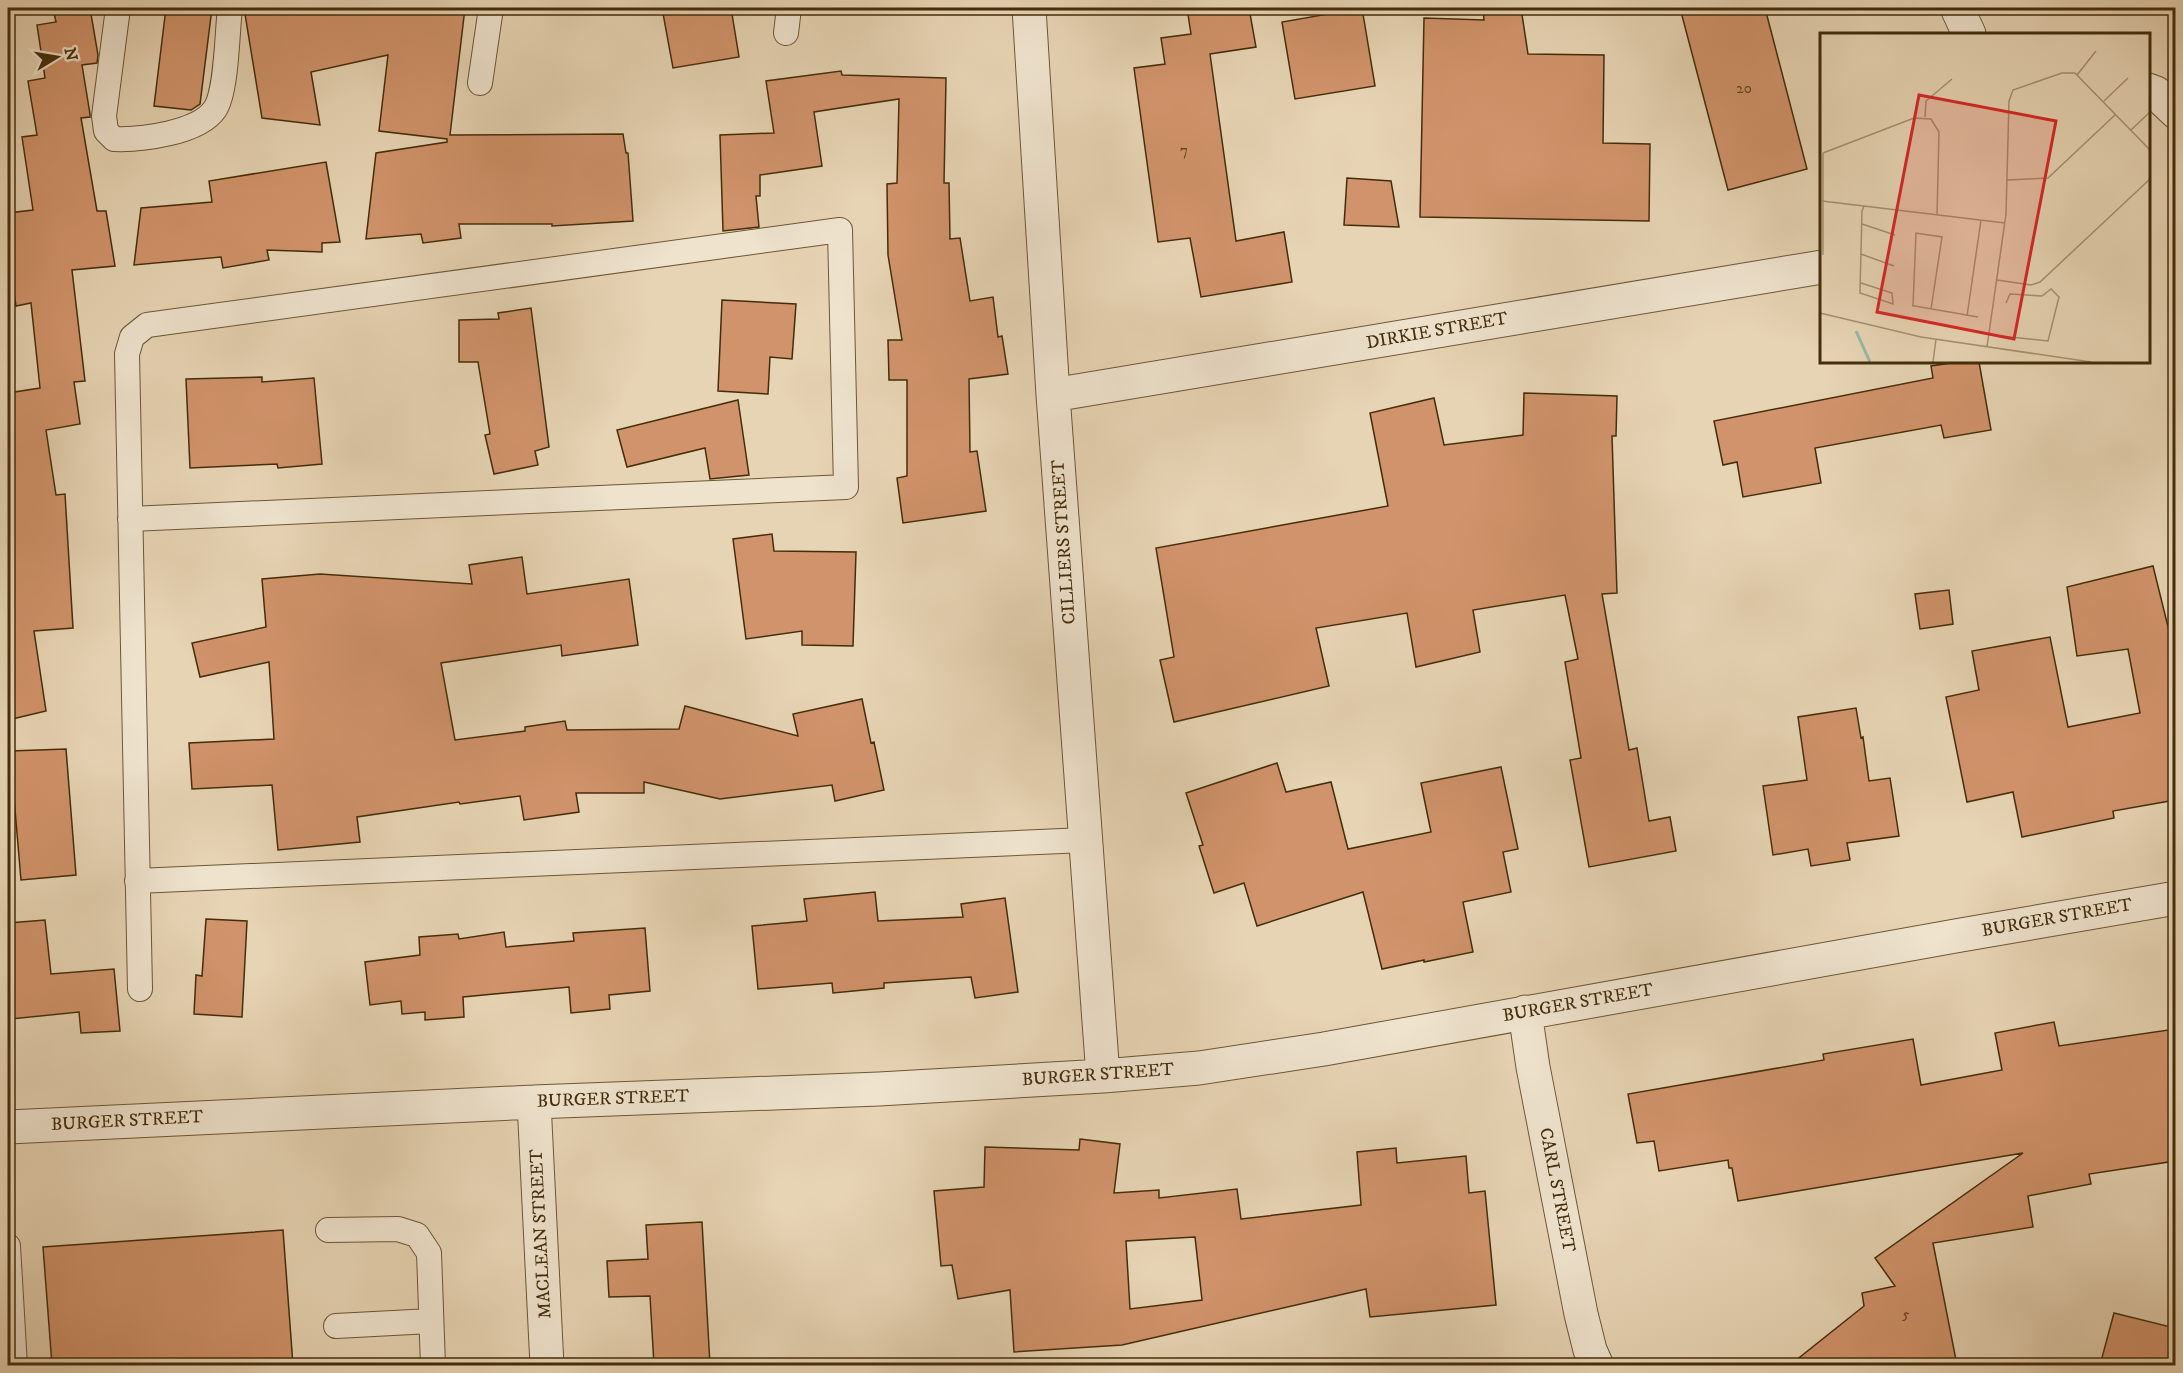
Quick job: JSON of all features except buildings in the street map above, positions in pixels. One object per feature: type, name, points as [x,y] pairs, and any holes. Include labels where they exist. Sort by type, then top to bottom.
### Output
[{"type":"street","name":"CILLIERS STREET","points":[[1029,8],[1053,395],[1103,1076]]},
{"type":"street","points":[[1958,8],[1969,33]]},
{"type":"street","name":"DIRKIE STREET","points":[[1053,395],[1820,267]]},
{"type":"street","name":"BURGER STREET","points":[[8,1127],[534,1102],[879,1089],[1103,1076],[1210,1066],[1324,1048],[2175,898]]},
{"type":"street","name":"CARL STREET","points":[[1525,1012],[1581,1314],[1590,1350],[1597,1365]]},
{"type":"street","name":"MACLEAN STREET","points":[[534,1102],[547,1365]]},
{"type":"lane","points":[[118,8],[104,116],[106,131],[114,139],[134,140],[173,132],[201,122],[215,109],[222,88],[230,8]]},
{"type":"lane","points":[[480,83],[491,8]]},
{"type":"lane","points":[[786,33],[789,8]]},
{"type":"lane","points":[[130,519],[846,487],[840,230],[147,325],[132,337],[127,354],[130,519],[137,882],[140,989]]},
{"type":"lane","points":[[137,882],[1085,840]]},
{"type":"lane","points":[[328,1230],[398,1228],[417,1235],[429,1253],[433,1365]]},
{"type":"lane","points":[[8,1246],[15,1365]]},
{"type":"lane","points":[[336,1326],[431,1322]]}]
